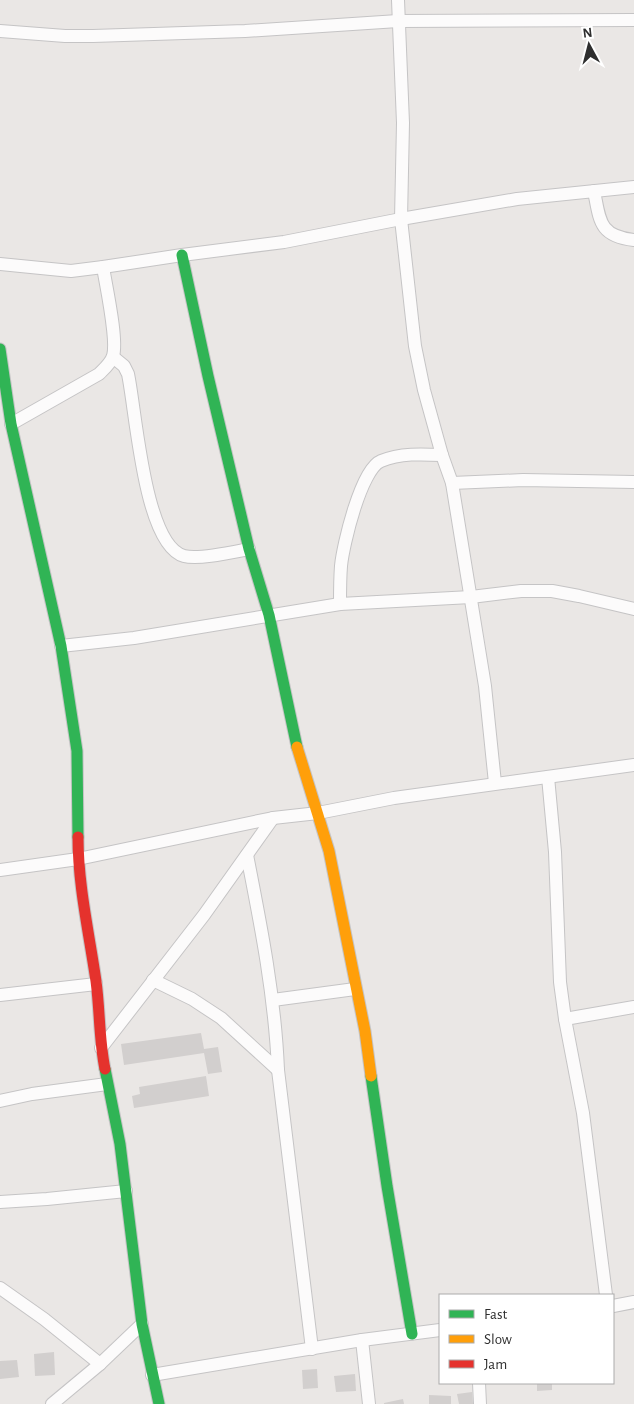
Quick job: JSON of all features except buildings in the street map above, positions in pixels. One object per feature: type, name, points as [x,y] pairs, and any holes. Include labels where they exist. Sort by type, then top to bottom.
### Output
[{"type":"street","points":[[398,0],[403,123],[401,219],[415,346],[424,390],[442,455],[452,483],[472,597],[496,783]]},
{"type":"street","points":[[0,31],[65,36],[93,36],[245,31],[398,22],[634,20]]},
{"type":"street","points":[[0,264],[71,271],[284,242],[517,199],[634,187]]},
{"type":"street","points":[[594,191],[601,223],[608,232],[634,240]]},
{"type":"street","points":[[182,255],[208,376],[249,549],[269,616],[296,744],[329,851],[355,989],[365,1031],[387,1186],[412,1334]]},
{"type":"street","points":[[11,424],[98,374],[113,357],[112,321],[103,267]]},
{"type":"street","points":[[0,349],[11,424],[61,646],[77,751],[78,859],[96,984],[101,1048],[120,1144],[142,1324],[160,1404]]},
{"type":"street","points":[[113,357],[124,366],[128,374],[143,469],[152,510],[166,541],[174,550],[184,556],[249,549]]},
{"type":"street","points":[[340,604],[341,565],[348,530],[368,473],[379,462],[397,456],[416,454],[442,455]]},
{"type":"street","points":[[452,483],[522,480],[634,482]]},
{"type":"street","points":[[61,646],[134,638],[340,604],[472,597],[521,591],[552,591],[634,609]]},
{"type":"street","points":[[0,870],[78,859],[273,818],[318,813],[394,798],[634,766]]},
{"type":"street","points":[[548,777],[555,852],[560,982],[565,1019],[583,1112],[606,1294]]},
{"type":"street","points":[[101,1048],[204,916],[273,818]]},
{"type":"street","points":[[247,855],[263,932],[273,1000],[277,1033],[278,1070],[312,1349]]},
{"type":"street","points":[[153,980],[192,998],[221,1018],[278,1070]]},
{"type":"street","points":[[0,995],[96,984]]},
{"type":"street","points":[[273,1000],[355,989]]},
{"type":"street","points":[[565,1019],[634,1007]]},
{"type":"street","points":[[0,1101],[32,1094],[107,1084]]},
{"type":"street","points":[[0,1202],[47,1200],[126,1191]]},
{"type":"street","points":[[0,1288],[44,1319],[100,1364]]},
{"type":"street","points":[[614,1306],[634,1302]]},
{"type":"street","points":[[52,1404],[100,1364],[142,1324]]},
{"type":"street","points":[[152,1375],[362,1340],[439,1330]]},
{"type":"street","points":[[362,1340],[369,1404]]},
{"type":"street","points":[[479,1384],[480,1404]]},
{"type":"traffic: fast","points":[[182,255],[208,376],[249,549],[269,615],[297,747]]},
{"type":"traffic: fast","points":[[0,349],[11,424],[61,646],[77,751],[78,837]]},
{"type":"traffic: fast","points":[[105,1069],[120,1144],[142,1324],[159,1404]]},
{"type":"traffic: fast","points":[[371,1076],[412,1334]]},
{"type":"traffic: slow","points":[[297,747],[329,851],[365,1031],[371,1076]]},
{"type":"traffic: jam","points":[[78,837],[82,891],[96,981],[105,1069]]}]
